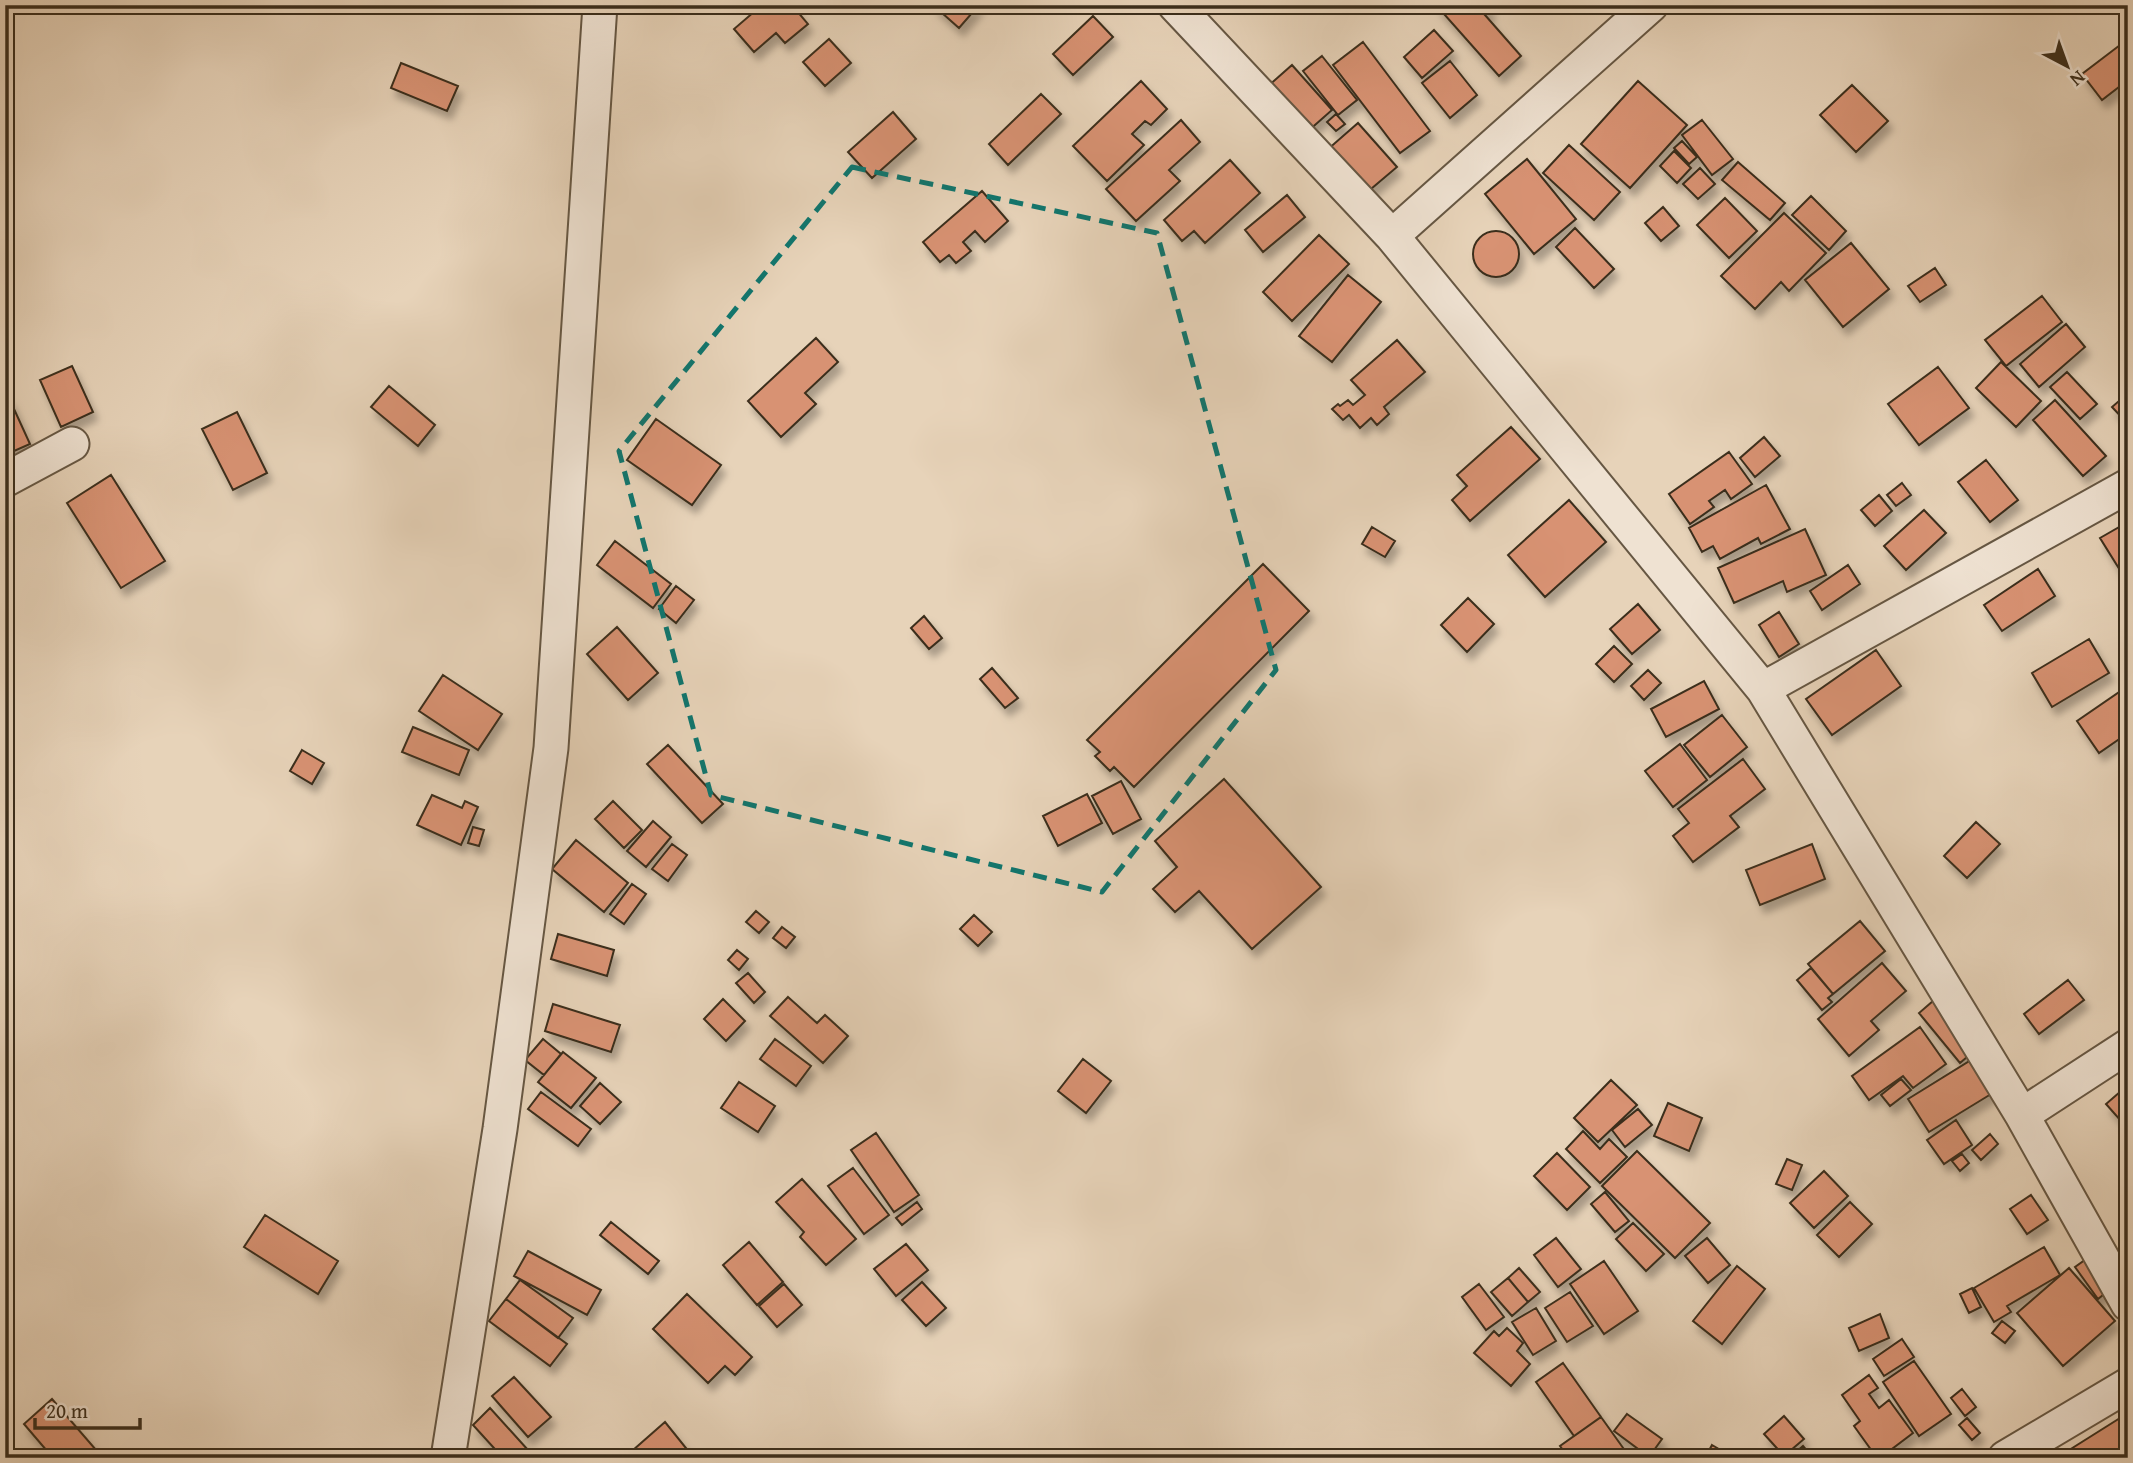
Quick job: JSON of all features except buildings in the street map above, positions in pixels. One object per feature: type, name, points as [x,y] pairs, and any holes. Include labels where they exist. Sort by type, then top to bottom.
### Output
[{"type":"street","points":[[448,1458],[500,1129],[551,748],[600,5]]},
{"type":"street","points":[[1175,5],[1392,236],[1763,689],[2022,1115],[2128,1304]]},
{"type":"street","points":[[1392,236],[1651,5]]},
{"type":"street","points":[[5,480],[72,444]]},
{"type":"street","points":[[1763,689],[2128,486]]},
{"type":"street","points":[[2022,1115],[2128,1046]]},
{"type":"street","points":[[2006,1458],[2128,1385]]},
{"type":"highlighted area","points":[[852,167],[1157,233],[1276,670],[1102,892],[711,795],[619,451]]}]
